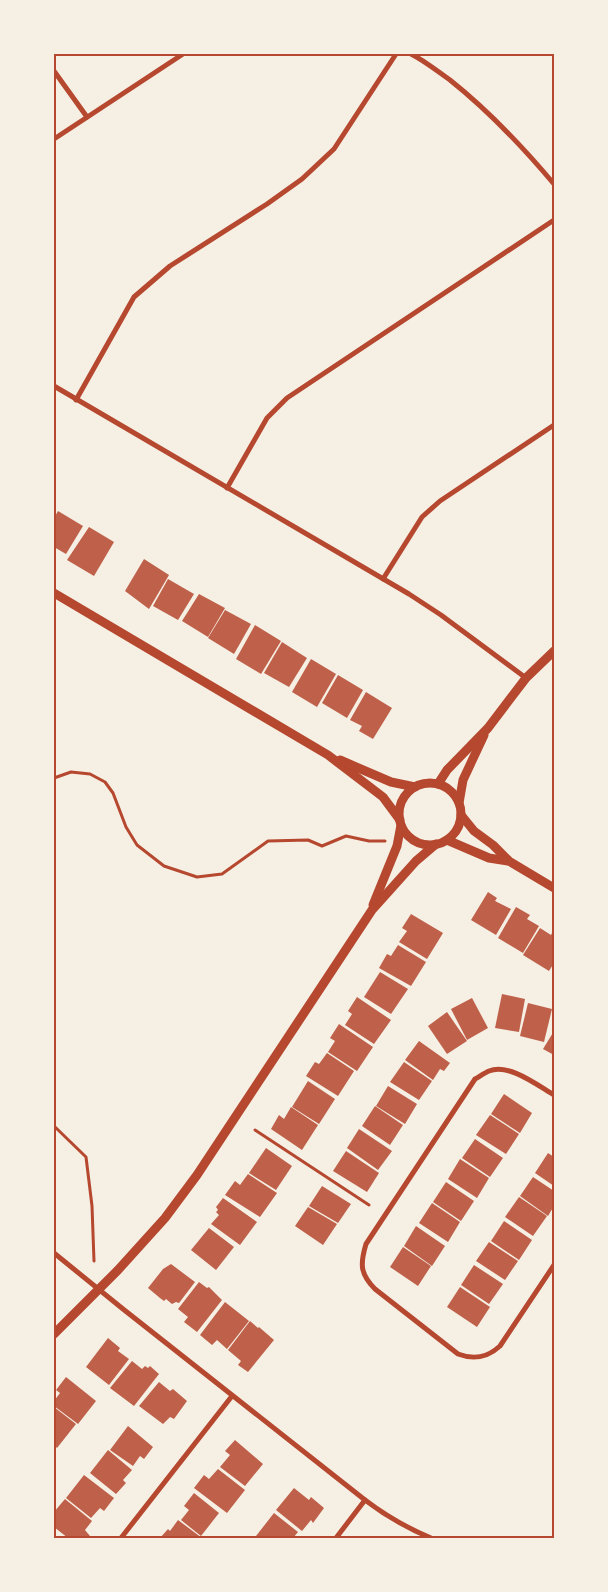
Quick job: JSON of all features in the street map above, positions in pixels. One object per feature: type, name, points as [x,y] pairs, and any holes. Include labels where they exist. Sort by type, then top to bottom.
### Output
[{"type":"street","points":[[54,139],[183,54]]},
{"type":"street","points":[[76,400],[134,297],[170,266],[267,204],[302,179],[328,155],[334,149],[396,54]]},
{"type":"street","points":[[412,54],[445,77],[498,121],[554,184]]},
{"type":"street","points":[[54,71],[87,117]]},
{"type":"street","points":[[227,488],[267,418],[287,398],[554,220]]},
{"type":"street","points":[[54,386],[383,579],[441,615],[526,678]]},
{"type":"street","points":[[383,579],[422,517],[440,501],[554,425]]},
{"type":"street","points":[[54,593],[328,754],[391,782],[415,787]]},
{"type":"street","points":[[438,784],[447,770],[488,728],[526,678],[554,651]]},
{"type":"street","points":[[459,803],[464,780],[488,728]]},
{"type":"street","points":[[328,754],[383,797],[412,839],[419,843],[436,844]]},
{"type":"street","points":[[54,1334],[118,1270],[165,1218],[198,1175],[372,910],[416,861],[436,844],[447,840],[457,829],[461,814],[459,803],[454,794],[447,788],[430,783],[415,787],[407,793],[402,801],[399,810],[398,846],[372,910]]},
{"type":"street","points":[[461,814],[474,831],[509,861],[554,888]]},
{"type":"street","points":[[447,840],[489,858],[509,861]]},
{"type":"street","points":[[554,1095],[511,1070],[489,1070],[475,1079],[366,1244],[361,1259],[362,1271],[366,1281],[375,1289],[458,1354],[474,1358],[493,1353],[500,1346],[554,1265]]},
{"type":"street","points":[[54,1253],[365,1500],[408,1529],[431,1538]]},
{"type":"street","points":[[121,1538],[232,1396]]},
{"type":"street","points":[[336,1538],[365,1500]]},
{"type":"path","points":[[54,778],[71,772],[90,774],[105,782],[113,793],[126,827],[137,845],[164,866],[197,877],[222,874],[268,841],[308,840],[322,846],[346,836],[369,841],[386,842]]},
{"type":"path","points":[[54,1126],[86,1157],[92,1206],[94,1262]]},
{"type":"path","points":[[255,1130],[369,1205]]},
{"type":"building","points":[[58,511],[83,526],[66,554],[54,547],[54,518]]},
{"type":"building","points":[[89,527],[114,542],[94,576],[67,560]]},
{"type":"building","points":[[144,559],[169,575],[149,609],[125,591]]},
{"type":"building","points":[[168,579],[194,594],[178,620],[153,606]]},
{"type":"building","points":[[199,594],[225,608],[208,637],[182,621]]},
{"type":"building","points":[[225,610],[251,624],[234,654],[208,638]]},
{"type":"building","points":[[255,625],[281,641],[261,674],[236,659]]},
{"type":"building","points":[[282,642],[307,658],[289,687],[264,673]]},
{"type":"building","points":[[311,659],[336,674],[317,707],[292,692]]},
{"type":"building","points":[[338,675],[363,690],[347,718],[322,703]]},
{"type":"building","points":[[366,692],[392,708],[373,739],[359,731],[362,726],[350,720]]},
{"type":"building","points":[[488,892],[497,898],[495,901],[511,909],[496,935],[471,920]]},
{"type":"building","points":[[516,907],[530,915],[527,919],[539,926],[523,953],[498,938]]},
{"type":"building","points":[[411,914],[443,933],[427,959],[399,942],[407,931],[402,928]]},
{"type":"building","points":[[540,928],[551,935],[554,929],[554,963],[549,971],[523,955]]},
{"type":"building","points":[[398,945],[426,962],[411,986],[379,968],[387,954],[391,956]]},
{"type":"building","points":[[380,972],[408,989],[391,1014],[364,997]]},
{"type":"building","points":[[502,994],[525,999],[519,1032],[495,1028]]},
{"type":"building","points":[[357,997],[391,1020],[374,1044],[345,1025],[352,1014],[348,1011]]},
{"type":"building","points":[[472,998],[488,1028],[467,1040],[451,1009]]},
{"type":"building","points":[[528,1003],[552,1009],[544,1042],[520,1036]]},
{"type":"building","points":[[447,1012],[467,1041],[447,1054],[428,1026]]},
{"type":"building","points":[[339,1024],[373,1047],[357,1071],[328,1052],[335,1041],[330,1038]]},
{"type":"building","points":[[554,1031],[554,1055],[543,1049]]},
{"type":"building","points":[[419,1041],[450,1063],[444,1071],[440,1069],[433,1080],[405,1060]]},
{"type":"building","points":[[327,1053],[354,1071],[338,1096],[306,1076],[315,1062],[319,1064]]},
{"type":"building","points":[[404,1062],[432,1081],[419,1100],[390,1082]]},
{"type":"building","points":[[308,1081],[335,1099],[319,1124],[292,1107]]},
{"type":"building","points":[[388,1086],[417,1104],[405,1124],[376,1106]]},
{"type":"building","points":[[504,1094],[532,1113],[520,1133],[491,1114]]},
{"type":"building","points":[[375,1106],[403,1125],[390,1145],[362,1126]]},
{"type":"building","points":[[291,1107],[318,1125],[302,1150],[271,1129],[279,1115],[284,1119]]},
{"type":"building","points":[[490,1115],[519,1134],[506,1154],[476,1135]]},
{"type":"building","points":[[359,1129],[392,1151],[378,1170],[347,1148]]},
{"type":"building","points":[[475,1139],[503,1158],[490,1177],[462,1158]]},
{"type":"building","points":[[266,1148],[292,1166],[276,1190],[249,1173]]},
{"type":"building","points":[[346,1151],[379,1173],[367,1192],[333,1171]]},
{"type":"building","points":[[548,1153],[554,1157],[554,1186],[535,1173]]},
{"type":"building","points":[[460,1159],[489,1178],[477,1198],[448,1179]]},
{"type":"building","points":[[248,1174],[277,1193],[260,1217],[225,1195],[235,1181],[240,1185]]},
{"type":"building","points":[[533,1177],[554,1191],[554,1206],[548,1216],[520,1196]]},
{"type":"building","points":[[446,1182],[474,1201],[461,1221],[433,1202]]},
{"type":"building","points":[[322,1186],[351,1204],[338,1223],[309,1206]]},
{"type":"building","points":[[519,1197],[547,1216],[533,1236],[505,1217]]},
{"type":"building","points":[[223,1198],[257,1222],[240,1245],[211,1224],[219,1215],[216,1212],[218,1210],[216,1207]]},
{"type":"building","points":[[432,1203],[460,1222],[448,1242],[419,1223]]},
{"type":"building","points":[[308,1207],[337,1224],[323,1245],[295,1226]]},
{"type":"building","points":[[504,1221],[532,1240],[519,1260],[491,1241]]},
{"type":"building","points":[[416,1226],[445,1246],[432,1266],[404,1246]]},
{"type":"building","points":[[209,1228],[234,1247],[216,1270],[191,1250]]},
{"type":"building","points":[[489,1242],[518,1261],[505,1280],[476,1261]]},
{"type":"building","points":[[403,1247],[431,1266],[418,1286],[390,1267]]},
{"type":"building","points":[[171,1264],[195,1282],[179,1303],[172,1304],[166,1299],[164,1301],[148,1288],[163,1269]]},
{"type":"building","points":[[474,1265],[503,1284],[489,1304],[461,1285]]},
{"type":"building","points":[[199,1282],[207,1288],[209,1287],[222,1300],[197,1332],[184,1322],[188,1317],[178,1309]]},
{"type":"building","points":[[460,1287],[490,1307],[477,1327],[447,1307]]},
{"type":"building","points":[[225,1302],[249,1321],[227,1349],[217,1340],[212,1345],[200,1335]]},
{"type":"building","points":[[250,1321],[274,1340],[248,1372],[238,1365],[241,1361],[228,1350]]},
{"type":"building","points":[[108,1338],[120,1348],[118,1351],[129,1359],[109,1385],[86,1367]]},
{"type":"building","points":[[132,1361],[142,1369],[145,1366],[148,1368],[150,1366],[159,1374],[134,1406],[110,1388]]},
{"type":"building","points":[[66,1377],[96,1401],[78,1424],[54,1406],[54,1401],[60,1393],[56,1390]]},
{"type":"building","points":[[159,1382],[170,1391],[173,1389],[187,1401],[174,1419],[170,1417],[163,1424],[139,1406]]},
{"type":"building","points":[[54,1407],[76,1424],[57,1448],[54,1445]]},
{"type":"building","points":[[128,1426],[153,1447],[144,1459],[140,1456],[133,1466],[110,1450]]},
{"type":"building","points":[[235,1440],[263,1464],[245,1486],[220,1467],[230,1455],[225,1451]]},
{"type":"building","points":[[108,1450],[132,1470],[123,1480],[126,1483],[116,1494],[90,1473]]},
{"type":"building","points":[[218,1469],[245,1490],[227,1513],[194,1488],[204,1475],[209,1479]]},
{"type":"building","points":[[84,1475],[114,1498],[104,1511],[100,1508],[91,1518],[66,1498]]},
{"type":"building","points":[[294,1488],[309,1500],[311,1497],[324,1508],[313,1523],[311,1520],[302,1531],[276,1510]]},
{"type":"building","points":[[194,1493],[219,1513],[201,1536],[181,1520],[189,1510],[184,1506]]},
{"type":"building","points":[[65,1499],[92,1521],[85,1530],[90,1536],[88,1538],[68,1538],[54,1527],[54,1512]]},
{"type":"building","points":[[274,1513],[298,1532],[293,1538],[259,1538],[256,1536]]},
{"type":"building","points":[[178,1520],[202,1538],[160,1538],[168,1529],[170,1531]]}]
